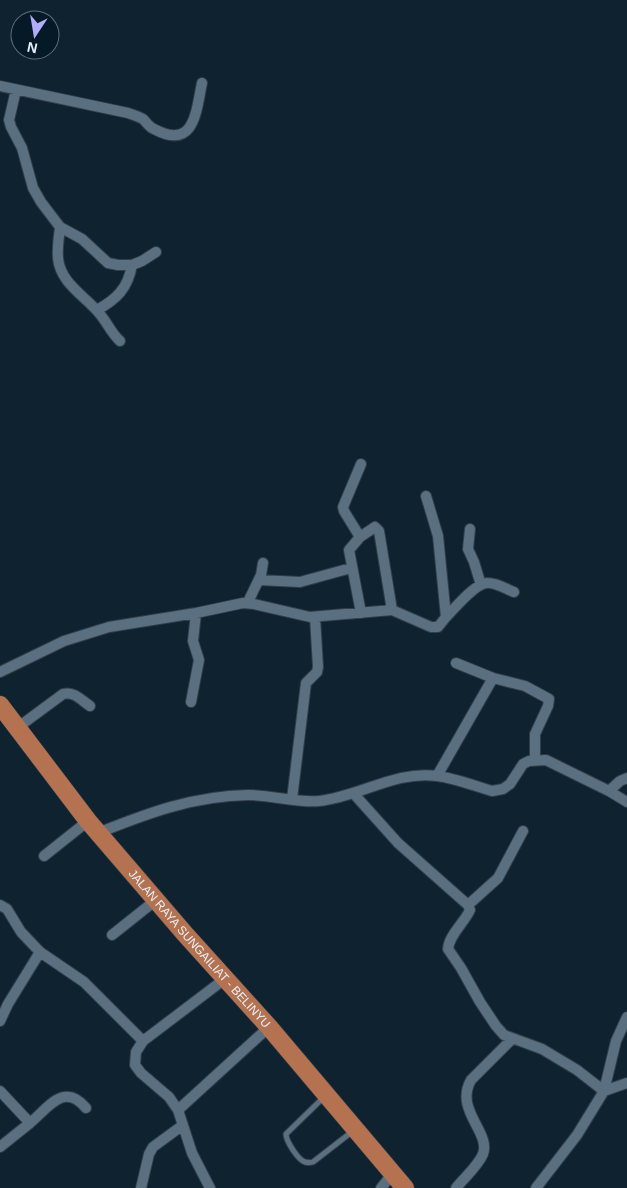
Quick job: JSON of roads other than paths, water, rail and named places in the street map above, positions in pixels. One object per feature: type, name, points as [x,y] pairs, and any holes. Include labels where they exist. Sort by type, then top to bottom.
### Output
[{"type":"highway","name":"JALAN RAYA SUNGAILIAT - BELINYU","points":[[0,705],[93,827],[269,1027],[405,1188]]},
{"type":"street","points":[[0,86],[128,113],[142,119],[151,128],[173,135],[185,132],[192,126],[202,84]]},
{"type":"street","points":[[16,90],[10,120],[11,127],[22,148],[33,188],[60,227],[82,239],[108,263],[118,265],[132,264],[142,261],[156,252]]},
{"type":"street","points":[[60,227],[58,260],[62,271],[74,289],[97,310],[120,341]]},
{"type":"street","points":[[97,310],[114,301],[129,278],[132,264]]},
{"type":"street","points":[[360,464],[343,506],[344,511],[360,537]]},
{"type":"street","points":[[426,496],[438,536],[446,617]]},
{"type":"street","points":[[361,613],[349,550],[371,528],[378,529],[392,610]]},
{"type":"street","points":[[470,529],[468,548],[481,585]]},
{"type":"street","points":[[248,602],[259,580],[263,563]]},
{"type":"street","points":[[259,580],[300,582],[352,568]]},
{"type":"street","points":[[0,672],[57,644],[109,627],[196,613],[248,602],[300,616],[315,617],[392,610],[435,628],[481,585],[491,582],[514,592]]},
{"type":"street","points":[[191,702],[199,660],[193,640],[196,613]]},
{"type":"street","points":[[292,799],[306,682],[318,669],[315,617]]},
{"type":"street","points":[[456,663],[493,678],[525,686],[548,699],[548,706],[535,734],[535,759]]},
{"type":"street","points":[[437,776],[493,678]]},
{"type":"street","points":[[17,728],[63,694],[74,695],[90,706]]},
{"type":"street","points":[[44,856],[93,827],[192,801],[248,795],[314,801],[354,794],[361,790],[402,778],[437,776],[492,791],[499,791],[510,784],[523,764],[535,759],[553,762],[627,802]]},
{"type":"street","points":[[609,791],[620,781],[627,778]]},
{"type":"street","points":[[354,794],[398,843],[468,905],[470,910],[450,940],[448,949],[496,1026],[504,1035],[542,1049],[576,1070],[604,1091]]},
{"type":"street","points":[[468,905],[498,878],[523,831]]},
{"type":"street","points":[[112,935],[156,900]]},
{"type":"street","points":[[0,905],[7,909],[21,932],[40,952],[84,982],[143,1041]]},
{"type":"street","points":[[0,1021],[8,1004],[40,952]]},
{"type":"street","points":[[210,1188],[192,1153],[178,1110],[169,1097],[141,1073],[135,1065],[136,1052],[143,1041],[226,978]]},
{"type":"street","points":[[536,1188],[577,1134],[604,1091],[616,1041],[627,1016]]},
{"type":"street","points":[[178,1110],[269,1027]]},
{"type":"street","points":[[456,1188],[481,1158],[484,1148],[465,1098],[468,1086],[471,1080],[512,1039]]},
{"type":"street","points":[[604,1091],[627,1082]]},
{"type":"street","points":[[0,1091],[30,1123]]},
{"type":"street","points":[[0,1147],[57,1100],[66,1096],[75,1097],[86,1108]]},
{"type":"street","points":[[141,1188],[149,1154],[153,1147],[183,1125]]},
{"type":"street","points":[[381,1188],[393,1173]]},
{"type":"lane","points":[[326,1095],[286,1134],[287,1141],[302,1161],[308,1163],[316,1160],[356,1130]]}]
